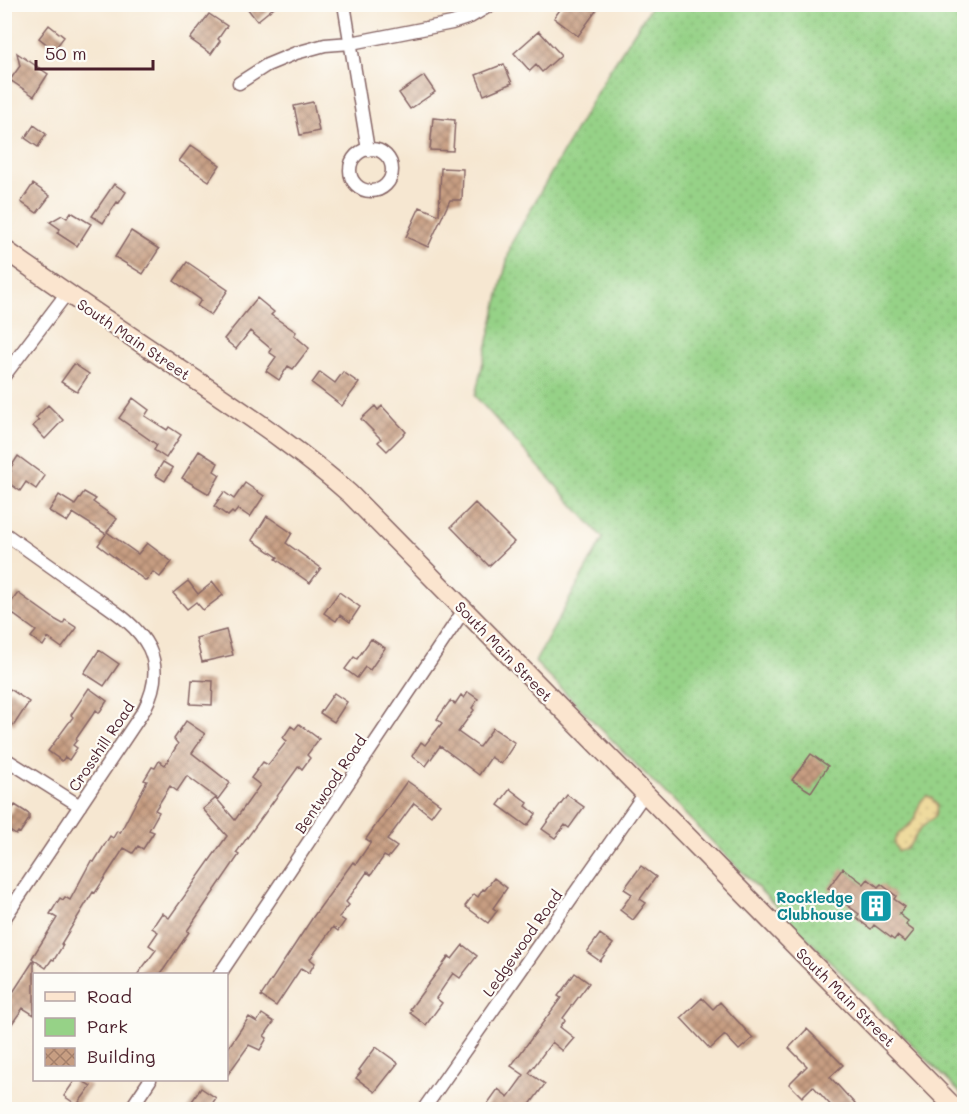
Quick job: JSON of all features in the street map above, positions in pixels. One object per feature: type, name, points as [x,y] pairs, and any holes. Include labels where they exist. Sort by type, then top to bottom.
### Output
[{"type":"main road","name":"South Main Street","points":[[4,249],[271,431],[350,494],[957,1110]]},
{"type":"street","points":[[344,4],[368,150]]},
{"type":"street","points":[[239,83],[267,65],[296,53],[325,45],[351,43],[452,23],[470,17],[492,4]]},
{"type":"street","points":[[4,376],[67,293]]},
{"type":"street","name":"Crosshill Road","points":[[4,533],[128,622],[148,647],[153,660],[153,686],[144,710],[4,919]]},
{"type":"street","name":"Bentwood Road","points":[[221,973],[464,610]]},
{"type":"street","points":[[4,758],[80,806]]},
{"type":"street","name":"Ledgewood Road","points":[[423,1110],[645,793]]},
{"type":"street","points":[[130,1110],[149,1081]]},
{"type":"green space","points":[[652,5],[964,5],[964,1097],[535,662],[603,538],[475,396],[511,244],[609,71]]},
{"type":"sand","points":[[927,796],[932,798],[937,806],[935,816],[920,829],[909,846],[898,851],[895,840],[913,821],[921,801]]},
{"type":"building","points":[[244,4],[278,4],[257,21]]},
{"type":"building","points":[[564,4],[601,4],[578,36],[554,18]]},
{"type":"building","points":[[209,14],[227,26],[211,54],[190,39]]},
{"type":"building","points":[[49,25],[64,37],[54,50],[39,38]]},
{"type":"building","points":[[539,31],[561,55],[542,72],[536,65],[530,71],[514,53]]},
{"type":"building","points":[[17,53],[48,74],[34,96],[10,80],[20,66]]},
{"type":"building","points":[[504,64],[512,83],[484,95],[476,75]]},
{"type":"building","points":[[424,76],[435,92],[410,109],[399,93]]},
{"type":"building","points":[[313,102],[319,131],[300,135],[294,106]]},
{"type":"building","points":[[433,118],[455,120],[453,151],[430,150]]},
{"type":"building","points":[[34,125],[46,134],[38,147],[25,138]]},
{"type":"building","points":[[191,145],[220,165],[209,181],[179,161]]},
{"type":"building","points":[[441,168],[463,169],[462,200],[450,200],[428,247],[406,237],[420,207],[439,215]]},
{"type":"building","points":[[33,184],[50,196],[37,213],[21,202]]},
{"type":"building","points":[[114,184],[126,192],[103,223],[92,216]]},
{"type":"building","points":[[71,212],[91,224],[77,246],[57,233],[60,229],[50,222],[62,215],[67,218]]},
{"type":"building","points":[[131,231],[159,249],[143,274],[115,257]]},
{"type":"building","points":[[187,262],[228,290],[211,315],[197,306],[201,300],[174,281]]},
{"type":"building","points":[[257,298],[274,312],[271,315],[296,332],[294,335],[309,348],[293,369],[288,366],[279,380],[266,371],[276,357],[269,352],[271,349],[250,331],[236,349],[224,339]]},
{"type":"building","points":[[74,364],[89,374],[77,392],[61,382]]},
{"type":"building","points":[[320,372],[335,383],[343,372],[359,383],[342,406],[312,383]]},
{"type":"building","points":[[133,398],[149,410],[145,416],[167,430],[169,427],[181,435],[166,458],[154,450],[157,445],[119,418]]},
{"type":"building","points":[[48,405],[63,420],[45,439],[33,426],[39,420],[36,418]]},
{"type":"building","points":[[375,406],[378,410],[382,406],[406,432],[387,451],[378,442],[381,439],[361,419]]},
{"type":"building","points":[[199,451],[218,463],[214,471],[220,475],[209,494],[182,478]]},
{"type":"building","points":[[18,456],[45,476],[36,489],[26,482],[20,491],[5,480]]},
{"type":"building","points":[[163,462],[173,468],[165,481],[155,475]]},
{"type":"building","points":[[245,483],[264,496],[250,517],[238,509],[234,514],[232,512],[228,516],[214,506],[224,492],[234,499]]},
{"type":"building","points":[[84,492],[96,499],[93,502],[117,519],[107,532],[138,554],[147,543],[172,562],[160,577],[153,572],[146,581],[98,545],[106,534],[73,513],[67,522],[49,511],[59,495],[75,505]]},
{"type":"building","points":[[475,503],[514,542],[489,566],[451,527]]},
{"type":"building","points":[[267,516],[292,533],[286,543],[321,568],[310,583],[276,559],[278,557],[252,540]]},
{"type":"building","points":[[188,581],[198,594],[213,582],[223,595],[203,610],[196,602],[187,609],[173,593]]},
{"type":"building","points":[[339,592],[360,607],[350,622],[340,615],[336,621],[324,613]]},
{"type":"building","points":[[18,593],[56,620],[63,624],[65,620],[77,628],[62,648],[48,638],[43,646],[31,637],[36,631],[6,609]]},
{"type":"building","points":[[226,630],[233,655],[202,662],[196,638]]},
{"type":"building","points":[[371,639],[385,648],[370,670],[365,667],[357,678],[345,669],[354,657],[357,659]]},
{"type":"building","points":[[99,650],[119,664],[104,686],[84,673]]},
{"type":"building","points":[[192,680],[213,681],[212,705],[190,704]]},
{"type":"building","points":[[89,688],[107,701],[99,713],[96,710],[76,739],[73,745],[77,748],[69,760],[65,757],[62,761],[48,751],[73,717],[71,715]]},
{"type":"building","points":[[10,689],[29,702],[14,725],[4,718],[4,697]]},
{"type":"building","points":[[468,692],[478,699],[472,708],[474,710],[458,732],[479,747],[493,728],[515,743],[501,764],[491,757],[479,775],[440,746],[426,766],[412,756],[421,742],[425,745],[442,723],[437,719],[450,701],[455,704],[461,695],[464,698]]},
{"type":"building","points":[[334,693],[347,702],[334,722],[320,713]]},
{"type":"building","points":[[186,721],[205,734],[192,753],[230,783],[218,799],[187,776],[177,791],[170,786],[155,810],[159,812],[149,830],[154,832],[143,849],[138,846],[133,853],[124,848],[95,893],[93,892],[61,944],[63,945],[54,960],[52,959],[46,968],[32,958],[57,918],[50,914],[60,898],[63,900],[65,897],[70,900],[91,861],[94,862],[110,836],[113,838],[117,831],[120,833],[147,781],[144,780],[159,761],[165,765],[178,744],[174,739]]},
{"type":"building","points":[[299,724],[319,739],[307,755],[310,758],[302,769],[299,766],[236,853],[239,855],[161,973],[139,973],[156,950],[149,945],[158,932],[152,928],[162,913],[169,918],[227,836],[203,809],[216,798],[235,820],[260,785],[251,778],[263,762],[268,765],[287,741],[283,738],[291,726],[295,729]]},
{"type":"building","points":[[811,754],[828,766],[811,792],[792,780]]},
{"type":"building","points":[[407,781],[440,804],[431,816],[414,803],[387,840],[397,847],[388,858],[384,856],[371,875],[367,872],[346,902],[349,905],[339,917],[345,921],[338,931],[333,927],[310,959],[315,963],[309,973],[301,968],[276,1006],[261,996],[313,917],[353,862],[356,864],[371,842],[366,839]]},
{"type":"building","points":[[510,789],[528,803],[526,806],[536,814],[527,826],[498,805]]},
{"type":"building","points":[[567,795],[584,807],[569,828],[565,825],[555,838],[542,829]]},
{"type":"building","points":[[15,805],[29,814],[29,819],[20,833],[16,835],[4,827],[4,822]]},
{"type":"building","points":[[641,866],[656,877],[640,899],[646,903],[633,920],[620,910],[632,894],[624,889]]},
{"type":"building","name":"Rockledge Clubhouse","points":[[843,868],[864,884],[868,879],[878,887],[881,884],[896,896],[894,899],[905,907],[899,914],[908,921],[906,925],[914,931],[905,942],[897,936],[894,940],[874,925],[871,929],[856,918],[859,914],[847,905],[848,903],[828,888]]},
{"type":"building","points":[[494,878],[507,888],[493,908],[497,911],[488,923],[465,906],[474,894],[478,897]]},
{"type":"building","points":[[600,934],[613,944],[600,961],[587,952]]},
{"type":"building","points":[[463,945],[477,956],[460,978],[453,973],[436,998],[442,1003],[426,1025],[410,1013],[412,1010],[410,1009],[449,956],[452,959]]},
{"type":"building","points":[[34,960],[33,1014],[23,1008],[4,1035],[4,1006]]},
{"type":"building","points":[[575,973],[589,983],[563,1018],[565,1020],[560,1027],[574,1038],[563,1051],[552,1042],[529,1073],[545,1084],[526,1110],[483,1110],[498,1089],[508,1097],[524,1075],[511,1066],[561,998],[558,996]]},
{"type":"building","points":[[702,998],[713,1009],[720,1002],[753,1038],[739,1050],[725,1035],[710,1049],[681,1018]]},
{"type":"building","points":[[262,1014],[274,1022],[264,1036],[267,1038],[260,1050],[249,1045],[228,1074],[228,1048],[249,1017],[257,1022]]},
{"type":"building","points":[[807,1029],[843,1065],[830,1077],[855,1104],[849,1110],[835,1110],[813,1086],[802,1097],[789,1084],[807,1066],[789,1048]]},
{"type":"building","points":[[376,1047],[398,1063],[375,1092],[356,1078],[361,1072],[359,1070]]},
{"type":"building","points":[[74,1081],[83,1081],[91,1086],[77,1105],[64,1096]]},
{"type":"building","points":[[201,1088],[216,1098],[208,1110],[186,1110]]},
{"type":"place","name":"Rockledge Clubhouse","points":[[876,906]]}]
